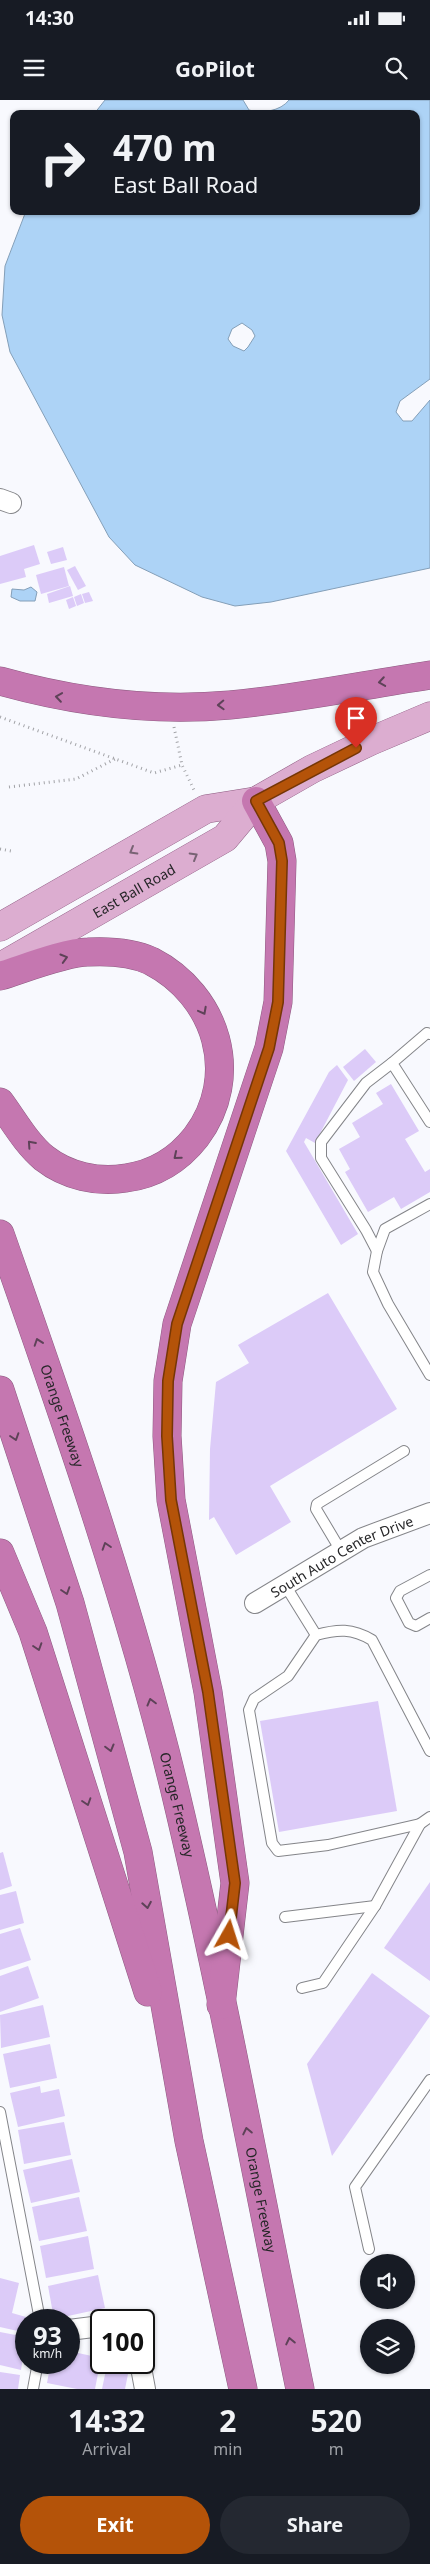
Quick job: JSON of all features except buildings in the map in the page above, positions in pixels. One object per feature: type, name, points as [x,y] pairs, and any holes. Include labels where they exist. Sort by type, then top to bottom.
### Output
[{"type":"highway","points":[[0,681],[49,695],[118,705],[172,707],[229,705],[273,700],[430,675]]},
{"type":"highway","points":[[222,2005],[235,1883],[208,1692],[171,1500],[167,1436],[168,1381],[177,1324],[269,1048],[278,1002],[282,861],[279,843],[256,801]]},
{"type":"highway","points":[[0,976],[85,952],[130,954],[149,961],[182,983],[197,1000],[213,1029],[221,1061],[219,1086],[212,1109],[202,1128],[188,1147],[173,1161],[157,1170],[137,1177],[118,1180],[98,1180],[60,1168],[44,1158],[27,1140],[0,1102]]},
{"type":"highway","name":"Orange Freeway","points":[[0,1234],[67,1423],[128,1616],[176,1794],[222,2005],[300,2389]]},
{"type":"highway","points":[[0,1390],[70,1603],[138,1852],[180,2088],[243,2389]]},
{"type":"highway","points":[[0,1553],[33,1632],[180,2088]]},
{"type":"main road","name":"East Ball Road","points":[[0,927],[206,809],[256,801],[320,765],[430,716]]},
{"type":"main road","name":"East Ball Road","points":[[0,967],[225,838],[256,801]]},
{"type":"street","name":"South Auto Center Drive","points":[[255,1603],[362,1538],[430,1513]]},
{"type":"street","points":[[142,2374],[145,2389]]},
{"type":"lane","points":[[377,1251],[321,1158],[321,1142],[366,1083],[427,1033],[430,1034]]},
{"type":"lane","points":[[392,1063],[426,1107],[430,1122]]},
{"type":"lane","points":[[430,1204],[385,1229],[377,1251],[373,1272],[388,1304],[430,1375]]},
{"type":"lane","points":[[341,1551],[316,1509],[317,1504],[404,1451]]},
{"type":"lane","points":[[430,1575],[400,1591],[396,1598],[409,1622],[416,1626],[430,1618]]},
{"type":"lane","points":[[285,1585],[316,1635]]},
{"type":"lane","points":[[430,1751],[372,1640],[358,1632],[340,1629],[316,1635],[288,1676],[254,1699],[249,1710],[272,1843],[278,1851],[328,1845],[420,1824],[430,1817]]},
{"type":"lane","points":[[302,1988],[323,1983],[375,1906],[420,1824]]},
{"type":"lane","points":[[285,1917],[375,1906]]},
{"type":"lane","points":[[369,2249],[355,2187],[430,2080]]},
{"type":"lane","points":[[0,2112],[3,2137],[38,2309]]},
{"type":"lane","points":[[33,2389],[36,2374]]},
{"type":"path","points":[[172,707],[176,746],[182,765],[206,809]]},
{"type":"path","points":[[0,717],[154,773],[182,765]]},
{"type":"path","points":[[9,787],[76,779],[115,759]]},
{"type":"path","points":[[0,848],[11,851]]},
{"type":"water","points":[[105,100],[243,100],[249,110],[97,110]]},
{"type":"water","points":[[289,100],[430,100],[430,379],[400,401],[396,412],[403,421],[412,421],[430,400],[430,568],[271,602],[235,606],[202,597],[135,565],[109,537],[10,352],[2,315],[5,266],[24,215],[420,215],[420,110],[274,110],[281,107]],"holes":[[[242,323],[252,330],[255,336],[244,351],[233,346],[228,339],[232,329]]]},
{"type":"water","points":[[31,587],[37,592],[35,601],[20,601],[11,597],[12,589],[24,590]]},
{"type":"route","points":[[229,1935],[235,1883],[208,1692],[171,1500],[167,1436],[168,1381],[177,1324],[269,1048],[278,1002],[282,861],[279,843],[272,827],[256,801],[312,769],[356,748]]}]
